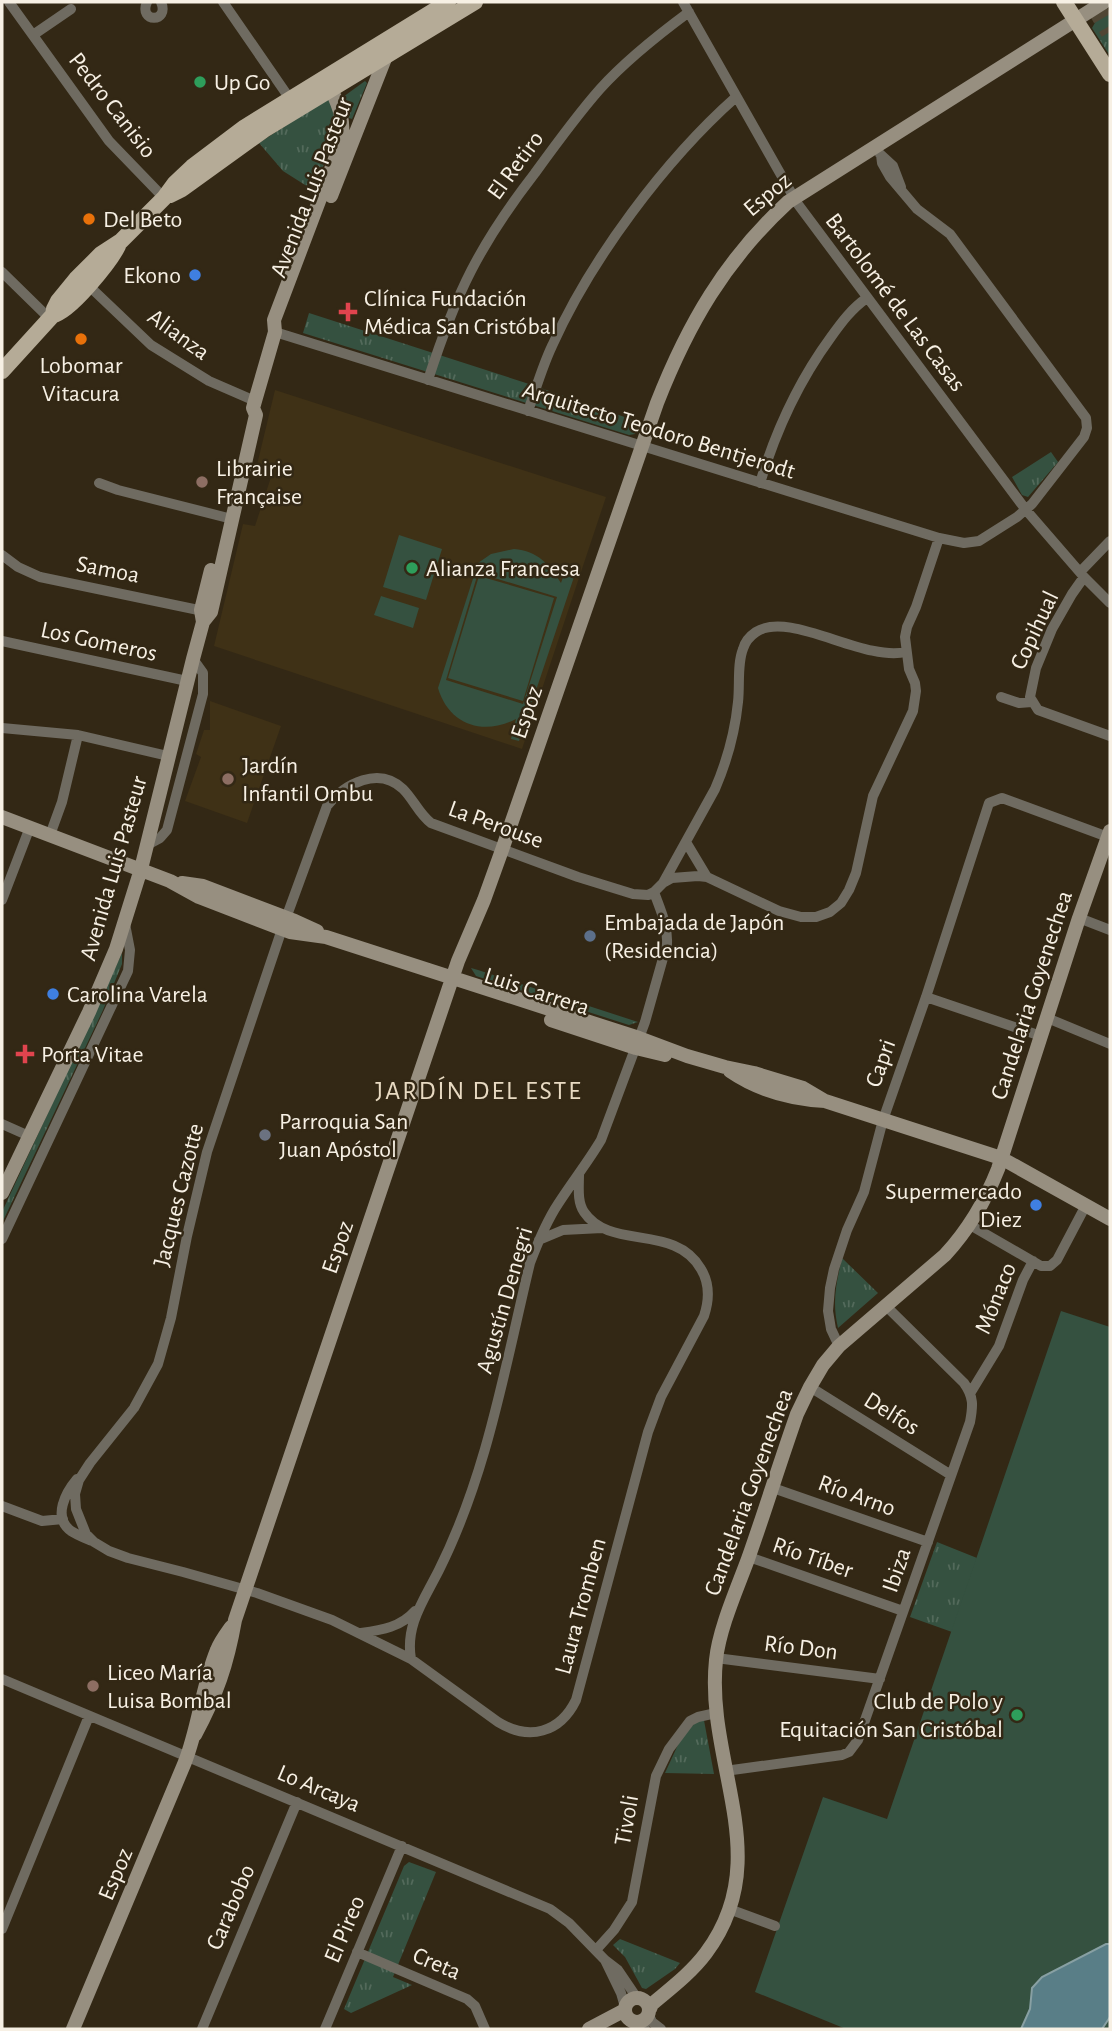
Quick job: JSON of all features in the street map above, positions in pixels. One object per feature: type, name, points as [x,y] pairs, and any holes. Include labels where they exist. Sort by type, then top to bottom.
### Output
[{"type":"main road","points":[[52,317],[58,301],[76,279],[101,254],[121,241],[164,198],[180,177],[205,157],[289,99],[449,2]]},
{"type":"main road","points":[[164,198],[182,189],[281,120],[475,2]]},
{"type":"main road","points":[[1064,2],[1110,74]]},
{"type":"main road","points":[[331,89],[331,80],[344,65]]},
{"type":"main road","points":[[281,120],[289,108],[289,99]]},
{"type":"main road","points":[[2,371],[52,317],[69,306],[89,285],[107,265],[121,241]]},
{"type":"street","name":"Pedro Canisio","points":[[9,2],[109,141],[164,198]]},
{"type":"street","points":[[147,2],[145,12],[155,18],[163,12],[161,2]]},
{"type":"street","points":[[223,2],[289,99]]},
{"type":"street","name":"Espoz","points":[[73,2029],[188,1756],[217,1649],[236,1619],[456,984],[460,956],[484,900],[642,446],[676,357],[712,291],[749,241],[794,198],[879,150],[1104,2]]},
{"type":"street","name":"Bartolomé de Las Casas","points":[[686,7],[794,198],[1026,510],[1110,603]]},
{"type":"street","name":"El Retiro","points":[[428,380],[452,314],[491,233],[602,87],[686,7]]},
{"type":"street","points":[[33,35],[71,9]]},
{"type":"street","name":"Avenida Luis Pasteur","points":[[2,1193],[89,1012],[125,922],[141,869],[205,615],[228,518],[247,413],[254,404],[275,332],[287,313],[386,56]]},
{"type":"street","name":"Avenida Luis Pasteur","points":[[275,332],[274,320],[341,143],[343,117],[331,89]]},
{"type":"street","points":[[528,411],[553,343],[588,278],[640,203],[670,166],[709,122],[736,97]]},
{"type":"street","name":"Arquitecto Teodoro Bentjerodt","points":[[275,332],[939,538],[964,543],[979,541],[1026,510],[1084,437],[1086,418],[950,234],[917,209],[886,171],[879,150]]},
{"type":"street","points":[[2,272],[52,317]]},
{"type":"street","name":"Alianza","points":[[89,285],[151,345],[209,381],[254,404]]},
{"type":"street","points":[[761,483],[784,417],[803,379],[841,323],[867,298]]},
{"type":"street","points":[[99,483],[228,518]]},
{"type":"street","points":[[663,883],[681,877],[707,877],[779,911],[801,917],[823,915],[841,903],[856,873],[873,796],[913,711],[916,691],[906,652],[907,627],[921,595],[939,538]]},
{"type":"street","name":"Copihual","points":[[1110,541],[1082,575],[1061,611],[1043,648],[1030,688],[1030,697],[1038,710],[1110,736]]},
{"type":"street","name":"Samoa","points":[[2,555],[18,567],[40,577],[205,615]]},
{"type":"street","points":[[654,892],[663,883],[686,842],[715,789],[726,761],[736,716],[741,657],[745,643],[755,632],[768,628],[794,628],[882,654],[906,652]]},
{"type":"street","name":"Los Gomeros","points":[[2,641],[187,681]]},
{"type":"street","points":[[147,845],[167,831],[203,694],[203,673],[192,659]]},
{"type":"street","name":"Copihual","points":[[1001,697],[1019,703],[1032,702]]},
{"type":"street","points":[[2,728],[78,735],[168,756]]},
{"type":"street","points":[[50,835],[62,802],[78,735]]},
{"type":"street","name":"La Perouse","points":[[284,923],[327,806],[340,792],[359,781],[379,778],[402,788],[431,823],[578,877],[633,894],[648,895],[654,892]]},
{"type":"street","name":"Capri","points":[[839,1346],[830,1320],[830,1288],[839,1251],[864,1192],[883,1120],[989,803],[1002,798],[1109,834]]},
{"type":"street","name":"Luis Carrera","points":[[2,817],[141,869],[199,897],[284,923],[290,932],[326,937],[377,954],[404,970],[456,984],[638,1043],[725,1067],[748,1083],[796,1099],[825,1101],[1001,1158],[1110,1219]]},
{"type":"street","points":[[2,900],[30,827]]},
{"type":"street","name":"Candelaria Goyenechea","points":[[638,2012],[652,2004],[692,1969],[707,1951],[729,1909],[739,1854],[737,1826],[716,1713],[716,1657],[797,1414],[823,1365],[839,1346],[945,1255],[970,1224],[989,1191],[1109,834]]},
{"type":"street","points":[[686,842],[707,877]]},
{"type":"street","name":"Agustín Denegri","points":[[411,1659],[409,1634],[419,1606],[457,1531],[480,1471],[530,1263],[538,1240],[557,1205],[601,1140],[638,1043],[667,944],[664,918],[654,892]]},
{"type":"street","points":[[1079,918],[1110,930]]},
{"type":"street","points":[[2,1239],[128,971],[130,950],[125,922]]},
{"type":"street","name":"Jacques Cazotte","points":[[63,1519],[65,1496],[134,1408],[158,1364],[208,1152],[284,923]]},
{"type":"street","points":[[926,997],[1041,1036]]},
{"type":"street","points":[[1047,1018],[1110,1044]]},
{"type":"street","points":[[2,1124],[29,1136]]},
{"type":"street","points":[[579,1175],[582,1208],[592,1221],[605,1228]]},
{"type":"street","name":"Mónaco","points":[[971,1392],[999,1346],[1023,1280],[1033,1261],[1045,1267],[1057,1260],[1086,1205]]},
{"type":"street","points":[[970,1224],[1033,1261]]},
{"type":"street","name":"Laura Tromben","points":[[246,1590],[293,1605],[411,1659],[498,1722],[514,1730],[530,1732],[554,1726],[568,1715],[576,1700],[648,1432],[662,1397],[704,1317],[708,1287],[696,1261],[685,1251],[663,1241],[605,1228],[570,1228],[538,1240]]},
{"type":"street","points":[[887,1307],[971,1392]]},
{"type":"street","name":"Delfos","points":[[810,1387],[951,1475]]},
{"type":"street","name":"Ibiza","points":[[725,1770],[830,1758],[849,1752],[858,1740],[970,1422],[973,1406],[971,1392]]},
{"type":"street","name":"Jacques Cazotte","points":[[90,1463],[79,1480],[75,1494],[80,1521],[86,1534],[94,1542]]},
{"type":"street","name":"Río Arno","points":[[773,1488],[928,1542]]},
{"type":"street","points":[[2,1506],[42,1521],[63,1519],[72,1531],[128,1558],[246,1590]]},
{"type":"street","name":"Río Tíber","points":[[749,1556],[903,1611]]},
{"type":"street","name":"Agustín Denegri","points":[[359,1633],[397,1625],[410,1617],[419,1606]]},
{"type":"street","name":"Río Don","points":[[716,1657],[880,1679]]},
{"type":"street","name":"Lo Arcaya","points":[[2,1679],[550,1909],[569,1923],[618,1970],[638,2012],[660,2029]]},
{"type":"street","name":"Tivoli","points":[[596,1950],[614,1930],[632,1902],[656,1776],[666,1756],[690,1721],[716,1713]]},
{"type":"street","points":[[2,1929],[89,1716]]},
{"type":"street","name":"Carabobo","points":[[202,2029],[297,1802]]},
{"type":"street","name":"El Pireo","points":[[325,2029],[402,1846]]},
{"type":"street","points":[[729,1909],[775,1926]]},
{"type":"street","name":"Creta","points":[[357,1952],[467,1999],[475,2006],[485,2029]]},
{"type":"street","points":[[589,2029],[638,2012]]},
{"type":"street","points":[[599,2029],[638,2012]]},
{"type":"shaded area","points":[[275,390],[606,497],[522,749],[214,646],[243,524],[255,526],[272,474],[256,469]]},
{"type":"shaded area","name":"Jardín Infantil Ombu","points":[[210,701],[281,726],[247,823],[185,801],[201,757],[196,754],[204,730],[210,730]]},
{"type":"green space","points":[[1110,13],[1110,56],[1092,28],[1096,21]]},
{"type":"green space","points":[[365,81],[367,83],[352,119],[349,118],[343,97]]},
{"type":"green space","points":[[328,98],[333,109],[334,133],[313,190],[283,171],[259,143]]},
{"type":"green space","points":[[309,313],[639,422],[635,434],[629,435],[303,333]]},
{"type":"green space","points":[[1051,452],[1058,462],[1028,497],[1022,495],[1012,477]]},
{"type":"green space","name":"Alianza Francesa","points":[[399,535],[442,549],[426,600],[383,587]]},
{"type":"green space","points":[[514,549],[530,552],[552,570],[561,583],[564,574],[574,577],[519,741],[511,739],[516,719],[491,727],[469,724],[450,711],[438,688],[478,563],[491,554]],"holes":[[[478,573],[557,597],[523,704],[446,680]]]},
{"type":"green space","points":[[479,576],[554,598],[523,701],[448,678]]},
{"type":"green space","points":[[381,596],[419,608],[413,628],[374,615]]},
{"type":"green space","points":[[122,953],[122,964],[103,1010],[2,1223],[2,1212]]},
{"type":"green space","points":[[471,968],[638,1022],[629,1025],[476,976]]},
{"type":"green space","points":[[842,1258],[878,1293],[838,1328],[835,1310]]},
{"type":"green space","name":"Club de Polo y Equitación San Cristóbal","points":[[1061,1311],[1110,1327],[1110,2029],[846,2029],[755,1992],[823,1797],[887,1819]]},
{"type":"green space","points":[[937,1542],[977,1558],[952,1632],[910,1617]]},
{"type":"green space","points":[[703,1715],[714,1774],[665,1773],[682,1736]]},
{"type":"green space","points":[[409,1862],[436,1872],[393,1977],[412,1985],[351,2013],[344,2009],[404,1866]]},
{"type":"green space","points":[[620,1939],[680,1963],[646,1989],[642,1988],[625,1957],[613,1945]]},
{"type":"water","points":[[1110,1944],[1110,2017],[1102,2029],[1021,2029],[1030,2009],[1032,1988],[1042,1977]]},
{"type":"tunnel","points":[[1093,2],[1110,32]]},
{"type":"place","name":"Up Go","points":[[200,82]]},
{"type":"place","name":"Del Beto","points":[[89,219]]},
{"type":"place","name":"Ekono","points":[[195,275]]},
{"type":"place","name":"Clínica Fundación Médica San Cristóbal","points":[[348,312]]},
{"type":"place","name":"Lobomar Vitacura","points":[[81,339]]},
{"type":"place","name":"Librairie Française","points":[[202,482]]},
{"type":"place","name":"Alianza Francesa","points":[[412,568]]},
{"type":"place","name":"Jardín Infantil Ombu","points":[[228,779]]},
{"type":"place","name":"Embajada de Japón (Residencia)","points":[[590,936]]},
{"type":"place","name":"Carolina Varela","points":[[53,994]]},
{"type":"place","name":"Porta Vitae","points":[[25,1054]]},
{"type":"place","name":"Parroquia San Juan Apóstol","points":[[265,1135]]},
{"type":"place","name":"Supermercado Diez","points":[[1036,1205]]},
{"type":"place","name":"Liceo María Luisa Bombal","points":[[93,1686]]},
{"type":"place","name":"Club de Polo y Equitación San Cristóbal","points":[[1017,1715]]},
{"type":"district","name":"JARDÍN DEL ESTE","points":[[479,1090]]}]
